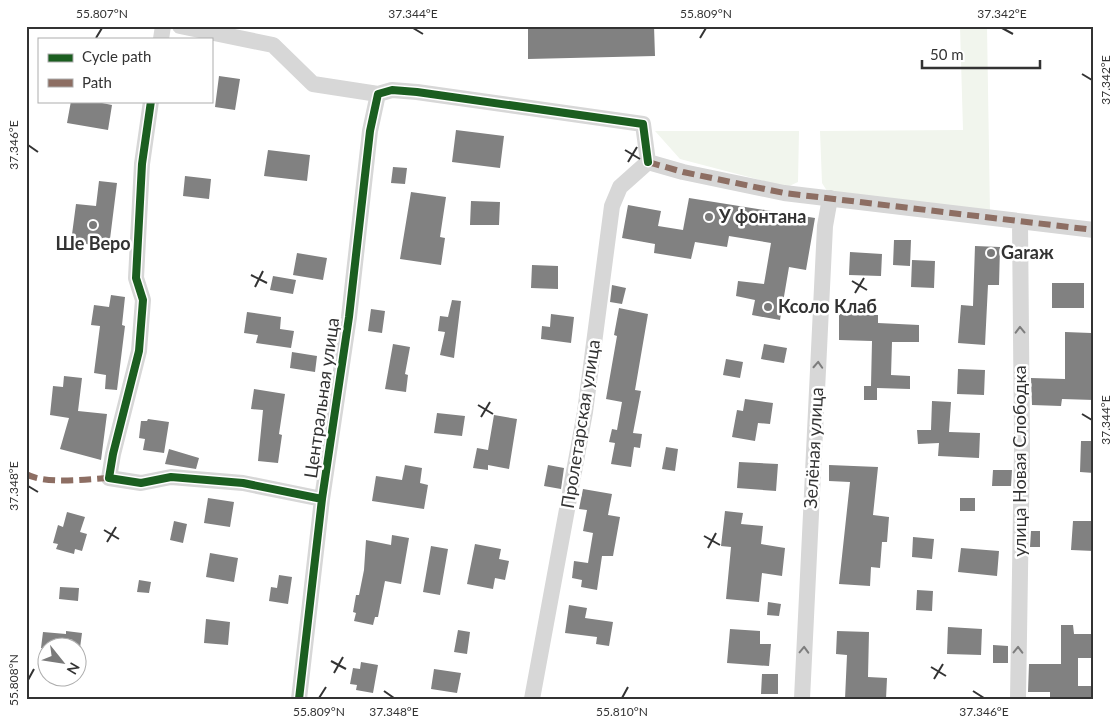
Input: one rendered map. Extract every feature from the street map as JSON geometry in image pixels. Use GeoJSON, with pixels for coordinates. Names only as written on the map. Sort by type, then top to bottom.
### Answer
{"type":"FeatureCollection","features":[{"type":"Feature","properties":{"kind":"street"},"geometry":{"type":"LineString","coordinates":[[180,26],[273,45],[313,84],[378,94],[392,90],[416,92],[643,124],[648,162],[683,172],[775,191],[1094,230]]}},
{"type":"Feature","properties":{"kind":"street","name":"Центральная улица"},"geometry":{"type":"LineString","coordinates":[[299,699],[322,499],[349,317],[370,131],[378,94]]}},
{"type":"Feature","properties":{"kind":"street"},"geometry":{"type":"LineString","coordinates":[[151,102],[142,164],[136,278],[143,300],[139,351],[113,454],[109,478],[141,483],[171,477],[243,483],[322,499]]}},
{"type":"Feature","properties":{"kind":"street","name":"Пролетарская улица"},"geometry":{"type":"LineString","coordinates":[[532,699],[585,412],[612,206],[620,187],[648,162]]}},
{"type":"Feature","properties":{"kind":"street","name":"Зелёная улица"},"geometry":{"type":"LineString","coordinates":[[802,699],[825,226],[830,198]]}},
{"type":"Feature","properties":{"kind":"street","name":"улица Новая Слободка"},"geometry":{"type":"LineString","coordinates":[[1018,699],[1022,447],[1020,222]]}},
{"type":"Feature","properties":{"kind":"shaded area"},"geometry":{"type":"Polygon","coordinates":[[[960,26],[987,26],[990,215],[827,191],[822,183],[820,131],[963,130],[960,26]]]}},
{"type":"Feature","properties":{"kind":"shaded area"},"geometry":{"type":"Polygon","coordinates":[[[655,131],[799,131],[798,182],[787,187],[680,159],[655,131]]]}},
{"type":"Feature","properties":{"kind":"building"},"geometry":{"type":"Polygon","coordinates":[[[528,26],[654,26],[655,56],[528,59],[528,26]]]}},
{"type":"Feature","properties":{"kind":"building"},"geometry":{"type":"Polygon","coordinates":[[[219,76],[240,79],[235,110],[215,107],[219,76]]]}},
{"type":"Feature","properties":{"kind":"building"},"geometry":{"type":"Polygon","coordinates":[[[71,102],[97,102],[112,105],[108,130],[67,123],[71,102]]]}},
{"type":"Feature","properties":{"kind":"building"},"geometry":{"type":"Polygon","coordinates":[[[456,130],[504,136],[500,168],[452,162],[456,130]]]}},
{"type":"Feature","properties":{"kind":"building"},"geometry":{"type":"Polygon","coordinates":[[[268,150],[310,155],[307,181],[264,176],[268,150]]]}},
{"type":"Feature","properties":{"kind":"building"},"geometry":{"type":"Polygon","coordinates":[[[393,167],[407,168],[405,184],[391,183],[393,167]]]}},
{"type":"Feature","properties":{"kind":"building"},"geometry":{"type":"Polygon","coordinates":[[[185,176],[211,179],[209,199],[183,196],[185,176]]]}},
{"type":"Feature","properties":{"kind":"building","name":"Ше Веро"},"geometry":{"type":"Polygon","coordinates":[[[99,181],[117,183],[109,247],[71,242],[76,204],[96,206],[99,181]]]}},
{"type":"Feature","properties":{"kind":"building"},"geometry":{"type":"Polygon","coordinates":[[[411,192],[446,197],[440,237],[445,238],[441,265],[400,259],[411,192]]]}},
{"type":"Feature","properties":{"kind":"building"},"geometry":{"type":"Polygon","coordinates":[[[689,198],[815,218],[806,270],[789,267],[780,320],[752,315],[755,300],[736,296],[738,281],[764,284],[771,243],[729,236],[727,247],[695,242],[691,259],[654,253],[655,244],[622,238],[628,205],[661,211],[658,226],[683,230],[689,198]]]}},
{"type":"Feature","properties":{"kind":"building"},"geometry":{"type":"Polygon","coordinates":[[[471,201],[500,202],[499,225],[470,225],[471,201]]]}},
{"type":"Feature","properties":{"kind":"building"},"geometry":{"type":"Polygon","coordinates":[[[894,240],[911,240],[910,266],[893,265],[894,240]]]}},
{"type":"Feature","properties":{"kind":"building"},"geometry":{"type":"Polygon","coordinates":[[[975,246],[1000,247],[999,285],[988,285],[985,345],[958,343],[961,305],[973,306],[975,246]]]}},
{"type":"Feature","properties":{"kind":"building"},"geometry":{"type":"Polygon","coordinates":[[[850,252],[882,254],[881,276],[849,275],[850,252]]]}},
{"type":"Feature","properties":{"kind":"building"},"geometry":{"type":"Polygon","coordinates":[[[297,253],[327,258],[323,280],[293,275],[297,253]]]}},
{"type":"Feature","properties":{"kind":"building"},"geometry":{"type":"Polygon","coordinates":[[[912,260],[935,261],[934,288],[911,287],[912,260]]]}},
{"type":"Feature","properties":{"kind":"building"},"geometry":{"type":"Polygon","coordinates":[[[532,265],[558,266],[558,289],[531,288],[532,265]]]}},
{"type":"Feature","properties":{"kind":"building"},"geometry":{"type":"Polygon","coordinates":[[[273,276],[296,280],[293,294],[270,290],[273,276]]]}},
{"type":"Feature","properties":{"kind":"building"},"geometry":{"type":"Polygon","coordinates":[[[1052,283],[1084,283],[1084,308],[1052,308],[1052,283]]]}},
{"type":"Feature","properties":{"kind":"building"},"geometry":{"type":"Polygon","coordinates":[[[612,285],[626,288],[622,304],[610,302],[612,285]]]}},
{"type":"Feature","properties":{"kind":"building"},"geometry":{"type":"Polygon","coordinates":[[[111,295],[125,297],[122,325],[125,326],[117,390],[105,389],[106,375],[94,373],[100,326],[91,325],[94,305],[109,307],[111,295]]]}},
{"type":"Feature","properties":{"kind":"building"},"geometry":{"type":"Polygon","coordinates":[[[452,300],[461,301],[454,358],[440,355],[445,332],[438,331],[440,316],[448,317],[452,300]]]}},
{"type":"Feature","properties":{"kind":"building"},"geometry":{"type":"Polygon","coordinates":[[[619,308],[648,314],[635,390],[641,391],[633,433],[642,434],[640,448],[634,447],[631,467],[611,464],[615,443],[609,442],[612,429],[617,430],[622,402],[606,399],[617,336],[614,335],[619,308]]]}},
{"type":"Feature","properties":{"kind":"building"},"geometry":{"type":"Polygon","coordinates":[[[371,309],[385,311],[382,333],[368,331],[371,309]]]}},
{"type":"Feature","properties":{"kind":"building"},"geometry":{"type":"Polygon","coordinates":[[[247,312],[281,317],[280,329],[294,331],[291,348],[256,343],[258,335],[244,333],[247,312]]]}},
{"type":"Feature","properties":{"kind":"building"},"geometry":{"type":"Polygon","coordinates":[[[551,314],[574,317],[571,343],[541,339],[542,326],[550,327],[551,314]]]}},
{"type":"Feature","properties":{"kind":"building"},"geometry":{"type":"Polygon","coordinates":[[[839,314],[878,315],[878,323],[919,325],[919,342],[892,342],[891,375],[910,376],[910,389],[877,388],[877,400],[864,400],[864,386],[871,386],[872,341],[839,340],[839,314]]]}},
{"type":"Feature","properties":{"kind":"building"},"geometry":{"type":"Polygon","coordinates":[[[1065,332],[1091,333],[1091,382],[1094,383],[1094,400],[1062,399],[1061,406],[1032,405],[1031,378],[1065,379],[1065,332]]]}},
{"type":"Feature","properties":{"kind":"building"},"geometry":{"type":"Polygon","coordinates":[[[393,344],[410,347],[405,374],[408,375],[406,392],[385,389],[393,344]]]}},
{"type":"Feature","properties":{"kind":"building"},"geometry":{"type":"Polygon","coordinates":[[[764,344],[787,348],[784,363],[761,359],[764,344]]]}},
{"type":"Feature","properties":{"kind":"building"},"geometry":{"type":"Polygon","coordinates":[[[292,352],[317,356],[315,372],[290,368],[292,352]]]}},
{"type":"Feature","properties":{"kind":"building"},"geometry":{"type":"Polygon","coordinates":[[[726,359],[743,362],[740,378],[723,375],[726,359]]]}},
{"type":"Feature","properties":{"kind":"building"},"geometry":{"type":"Polygon","coordinates":[[[958,369],[985,370],[984,395],[957,394],[958,369]]]}},
{"type":"Feature","properties":{"kind":"building"},"geometry":{"type":"Polygon","coordinates":[[[64,376],[82,378],[78,411],[107,414],[101,460],[60,449],[69,418],[50,415],[53,386],[63,387],[64,376]]]}},
{"type":"Feature","properties":{"kind":"building"},"geometry":{"type":"Polygon","coordinates":[[[254,389],[285,394],[279,434],[282,435],[278,463],[258,461],[263,410],[251,409],[254,389]]]}},
{"type":"Feature","properties":{"kind":"building"},"geometry":{"type":"Polygon","coordinates":[[[745,399],[773,403],[770,424],[758,423],[755,441],[732,437],[737,410],[743,411],[745,399]]]}},
{"type":"Feature","properties":{"kind":"building"},"geometry":{"type":"Polygon","coordinates":[[[932,401],[951,402],[949,432],[980,433],[979,458],[938,456],[939,443],[918,444],[917,430],[931,430],[932,401]]]}},
{"type":"Feature","properties":{"kind":"building"},"geometry":{"type":"Polygon","coordinates":[[[437,413],[465,416],[462,436],[434,433],[437,413]]]}},
{"type":"Feature","properties":{"kind":"building"},"geometry":{"type":"Polygon","coordinates":[[[494,415],[517,419],[509,469],[488,465],[488,470],[473,468],[477,448],[488,450],[494,415]]]}},
{"type":"Feature","properties":{"kind":"building"},"geometry":{"type":"Polygon","coordinates":[[[148,419],[169,422],[164,453],[143,450],[145,439],[139,438],[141,421],[147,421],[148,419]]]}},
{"type":"Feature","properties":{"kind":"building"},"geometry":{"type":"Polygon","coordinates":[[[1081,441],[1094,441],[1094,473],[1080,472],[1081,441]]]}},
{"type":"Feature","properties":{"kind":"building"},"geometry":{"type":"Polygon","coordinates":[[[666,447],[678,449],[675,471],[662,469],[666,447]]]}},
{"type":"Feature","properties":{"kind":"building"},"geometry":{"type":"Polygon","coordinates":[[[169,449],[199,458],[196,469],[165,464],[169,449]]]}},
{"type":"Feature","properties":{"kind":"building"},"geometry":{"type":"Polygon","coordinates":[[[739,462],[778,464],[776,491],[737,488],[739,462]]]}},
{"type":"Feature","properties":{"kind":"building"},"geometry":{"type":"Polygon","coordinates":[[[405,465],[422,468],[420,483],[428,485],[424,509],[372,501],[376,476],[402,480],[405,465]]]}},
{"type":"Feature","properties":{"kind":"building"},"geometry":{"type":"Polygon","coordinates":[[[548,465],[564,468],[561,489],[544,486],[548,465]]]}},
{"type":"Feature","properties":{"kind":"building"},"geometry":{"type":"Polygon","coordinates":[[[829,465],[878,467],[873,515],[889,517],[887,542],[882,542],[880,568],[871,567],[870,586],[839,584],[850,482],[829,481],[829,465]]]}},
{"type":"Feature","properties":{"kind":"building"},"geometry":{"type":"Polygon","coordinates":[[[993,470],[1012,470],[1011,486],[992,486],[993,470]]]}},
{"type":"Feature","properties":{"kind":"building"},"geometry":{"type":"Polygon","coordinates":[[[583,489],[612,494],[608,515],[620,517],[613,556],[602,556],[597,590],[581,587],[582,580],[572,578],[574,561],[588,563],[593,533],[583,531],[587,510],[579,509],[583,489]]]}},
{"type":"Feature","properties":{"kind":"building"},"geometry":{"type":"Polygon","coordinates":[[[208,498],[234,502],[230,527],[204,523],[208,498]]]}},
{"type":"Feature","properties":{"kind":"building"},"geometry":{"type":"Polygon","coordinates":[[[960,498],[975,498],[975,511],[960,511],[960,498]]]}},
{"type":"Feature","properties":{"kind":"building"},"geometry":{"type":"Polygon","coordinates":[[[725,511],[743,513],[741,524],[763,526],[761,544],[785,548],[782,576],[762,573],[759,602],[726,599],[731,547],[721,546],[725,511]]]}},
{"type":"Feature","properties":{"kind":"building"},"geometry":{"type":"Polygon","coordinates":[[[67,512],[85,517],[80,532],[87,534],[82,551],[75,549],[74,554],[56,549],[58,544],[53,543],[58,525],[63,527],[67,512]]]}},
{"type":"Feature","properties":{"kind":"building"},"geometry":{"type":"Polygon","coordinates":[[[174,521],[187,524],[183,543],[170,540],[174,521]]]}},
{"type":"Feature","properties":{"kind":"building"},"geometry":{"type":"Polygon","coordinates":[[[1073,521],[1094,521],[1094,551],[1071,550],[1073,521]]]}},
{"type":"Feature","properties":{"kind":"building"},"geometry":{"type":"Polygon","coordinates":[[[1031,531],[1040,531],[1040,547],[1030,547],[1031,531]]]}},
{"type":"Feature","properties":{"kind":"building"},"geometry":{"type":"Polygon","coordinates":[[[392,535],[409,538],[401,584],[385,581],[378,617],[375,617],[373,625],[354,621],[356,613],[353,612],[356,595],[359,595],[364,570],[366,540],[391,545],[392,535]]]}},
{"type":"Feature","properties":{"kind":"building"},"geometry":{"type":"Polygon","coordinates":[[[913,537],[934,539],[932,559],[912,557],[913,537]]]}},
{"type":"Feature","properties":{"kind":"building"},"geometry":{"type":"Polygon","coordinates":[[[475,544],[501,549],[499,559],[509,561],[505,580],[495,578],[493,589],[467,584],[475,544]]]}},
{"type":"Feature","properties":{"kind":"building"},"geometry":{"type":"Polygon","coordinates":[[[431,546],[448,549],[440,595],[423,592],[431,546]]]}},
{"type":"Feature","properties":{"kind":"building"},"geometry":{"type":"Polygon","coordinates":[[[961,548],[999,551],[997,576],[958,572],[961,548]]]}},
{"type":"Feature","properties":{"kind":"building"},"geometry":{"type":"Polygon","coordinates":[[[210,553],[238,558],[234,582],[206,577],[210,553]]]}},
{"type":"Feature","properties":{"kind":"building"},"geometry":{"type":"Polygon","coordinates":[[[279,575],[292,577],[288,604],[269,601],[271,587],[277,588],[279,575]]]}},
{"type":"Feature","properties":{"kind":"building"},"geometry":{"type":"Polygon","coordinates":[[[139,580],[151,582],[149,593],[137,592],[139,580]]]}},
{"type":"Feature","properties":{"kind":"building"},"geometry":{"type":"Polygon","coordinates":[[[60,587],[79,588],[78,601],[59,599],[60,587]]]}},
{"type":"Feature","properties":{"kind":"building"},"geometry":{"type":"Polygon","coordinates":[[[917,590],[933,591],[932,611],[916,610],[917,590]]]}},
{"type":"Feature","properties":{"kind":"building"},"geometry":{"type":"Polygon","coordinates":[[[768,602],[781,604],[779,616],[767,615],[768,602]]]}},
{"type":"Feature","properties":{"kind":"building"},"geometry":{"type":"Polygon","coordinates":[[[569,605],[587,608],[585,618],[613,622],[609,646],[596,644],[597,637],[565,633],[569,605]]]}},
{"type":"Feature","properties":{"kind":"building"},"geometry":{"type":"Polygon","coordinates":[[[206,619],[230,622],[228,645],[204,643],[206,619]]]}},
{"type":"Feature","properties":{"kind":"building"},"geometry":{"type":"Polygon","coordinates":[[[1061,625],[1073,625],[1074,634],[1092,634],[1092,658],[1078,658],[1078,686],[1094,686],[1094,699],[1050,699],[1050,692],[1028,692],[1029,664],[1061,664],[1061,625]]]}},
{"type":"Feature","properties":{"kind":"building"},"geometry":{"type":"Polygon","coordinates":[[[948,627],[982,629],[981,655],[947,654],[948,627]]]}},
{"type":"Feature","properties":{"kind":"building"},"geometry":{"type":"Polygon","coordinates":[[[730,629],[760,631],[760,644],[771,644],[769,666],[727,663],[730,629]]]}},
{"type":"Feature","properties":{"kind":"building"},"geometry":{"type":"Polygon","coordinates":[[[458,630],[470,632],[467,654],[454,652],[458,630]]]}},
{"type":"Feature","properties":{"kind":"building"},"geometry":{"type":"Polygon","coordinates":[[[66,631],[82,633],[81,638],[42,638],[43,632],[66,634],[66,631]]]}},
{"type":"Feature","properties":{"kind":"building"},"geometry":{"type":"Polygon","coordinates":[[[837,631],[869,632],[868,677],[887,678],[886,699],[845,699],[847,655],[836,654],[837,631]]]}},
{"type":"Feature","properties":{"kind":"building"},"geometry":{"type":"Polygon","coordinates":[[[993,645],[1008,646],[1008,663],[993,663],[993,645]]]}},
{"type":"Feature","properties":{"kind":"building"},"geometry":{"type":"Polygon","coordinates":[[[361,662],[378,665],[373,693],[356,690],[357,685],[350,684],[353,668],[360,669],[361,662]]]}},
{"type":"Feature","properties":{"kind":"building"},"geometry":{"type":"Polygon","coordinates":[[[434,669],[461,673],[457,693],[431,689],[434,669]]]}},
{"type":"Feature","properties":{"kind":"building"},"geometry":{"type":"Polygon","coordinates":[[[762,674],[778,674],[778,694],[761,694],[762,674]]]}},
{"type":"Feature","properties":{"kind":"marked path"},"geometry":{"type":"LineString","coordinates":[[648,162],[683,172],[784,193],[1094,230]]}},
{"type":"Feature","properties":{"kind":"marked path"},"geometry":{"type":"LineString","coordinates":[[26,474],[55,480],[109,478]]}},
{"type":"Feature","properties":{"kind":"cycle path"},"geometry":{"type":"LineString","coordinates":[[299,699],[322,499],[349,317],[370,131],[378,94],[392,90],[417,92],[643,124],[648,162]]}},
{"type":"Feature","properties":{"kind":"cycle path"},"geometry":{"type":"LineString","coordinates":[[151,102],[142,164],[136,278],[143,300],[139,351],[113,454],[109,478],[141,483],[171,477],[243,483],[322,499]]}},
{"type":"Feature","properties":{"kind":"place","name":"У фонтана"},"geometry":{"type":"Point","coordinates":[709,217]}},
{"type":"Feature","properties":{"kind":"place","name":"Ше Веро"},"geometry":{"type":"Point","coordinates":[93,225]}},
{"type":"Feature","properties":{"kind":"place","name":"Garaж"},"geometry":{"type":"Point","coordinates":[991,253]}},
{"type":"Feature","properties":{"kind":"place","name":"Ксоло Клаб"},"geometry":{"type":"Point","coordinates":[768,307]}}]}
